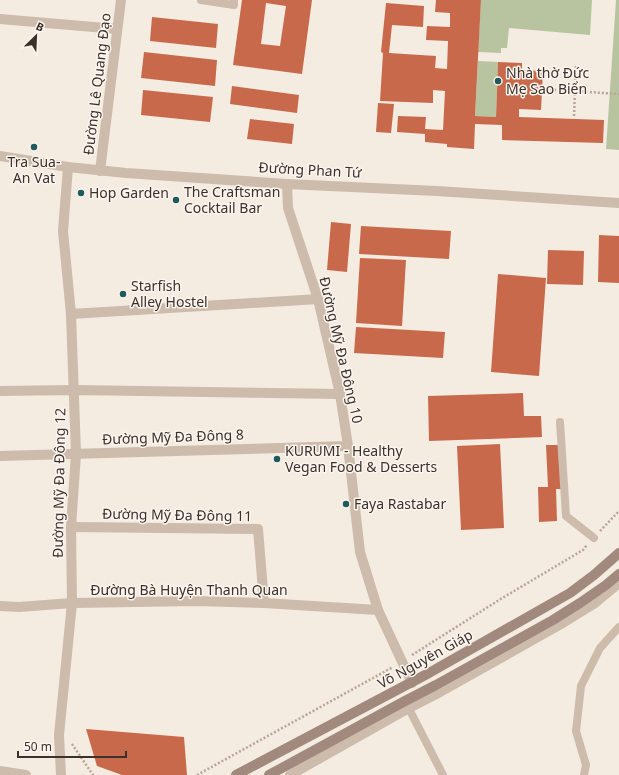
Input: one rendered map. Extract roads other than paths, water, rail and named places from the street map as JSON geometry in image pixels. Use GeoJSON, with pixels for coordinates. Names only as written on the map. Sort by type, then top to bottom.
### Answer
{"type":"FeatureCollection","features":[{"type":"Feature","properties":{"kind":"main road","name":"Võ Nguyên Giáp"},"geometry":{"type":"LineString","coordinates":[[236,775],[412,682],[570,593],[594,575],[619,553]]}},
{"type":"Feature","properties":{"kind":"main road","name":"Võ Nguyên Giáp"},"geometry":{"type":"LineString","coordinates":[[269,775],[407,704],[419,694],[553,620],[606,585],[619,574]]}},
{"type":"Feature","properties":{"kind":"main road"},"geometry":{"type":"LineString","coordinates":[[412,682],[419,694]]}},
{"type":"Feature","properties":{"kind":"street","name":"Đường Lê Quang Đạo"},"geometry":{"type":"LineString","coordinates":[[100,171],[121,0]]}},
{"type":"Feature","properties":{"kind":"street"},"geometry":{"type":"LineString","coordinates":[[0,19],[117,29]]}},
{"type":"Feature","properties":{"kind":"street","name":"Đường Phan Tứ"},"geometry":{"type":"LineString","coordinates":[[0,156],[100,171],[287,184],[437,191],[619,203]]}},
{"type":"Feature","properties":{"kind":"street","name":"Đường Mỹ Đa Đông 12"},"geometry":{"type":"LineString","coordinates":[[61,775],[59,735],[72,603],[71,527],[76,454],[72,314],[63,231],[68,167]]}},
{"type":"Feature","properties":{"kind":"street","name":"Đường Mỹ Đa Đông 10"},"geometry":{"type":"LineString","coordinates":[[287,184],[288,208],[318,299],[340,394],[348,446],[360,552],[378,610],[412,682]]}},
{"type":"Feature","properties":{"kind":"street"},"geometry":{"type":"LineString","coordinates":[[72,314],[318,299]]}},
{"type":"Feature","properties":{"kind":"street"},"geometry":{"type":"LineString","coordinates":[[0,391],[74,390],[340,394]]}},
{"type":"Feature","properties":{"kind":"street","name":"Đường Mỹ Đa Đông 8"},"geometry":{"type":"LineString","coordinates":[[0,456],[348,446]]}},
{"type":"Feature","properties":{"kind":"street","name":"Đường Mỹ Đa Đông 11"},"geometry":{"type":"LineString","coordinates":[[71,527],[258,529],[264,603]]}},
{"type":"Feature","properties":{"kind":"street"},"geometry":{"type":"LineString","coordinates":[[290,775],[407,704],[440,692],[561,624],[595,603],[619,583]]}},
{"type":"Feature","properties":{"kind":"street","name":"Đường Bà Huyện Thanh Quan"},"geometry":{"type":"LineString","coordinates":[[0,606],[196,601],[264,603],[378,610]]}},
{"type":"Feature","properties":{"kind":"street"},"geometry":{"type":"LineString","coordinates":[[0,771],[26,775]]}},
{"type":"Feature","properties":{"kind":"lane"},"geometry":{"type":"LineString","coordinates":[[201,0],[234,4],[234,0]]}},
{"type":"Feature","properties":{"kind":"lane"},"geometry":{"type":"LineString","coordinates":[[560,422],[566,516],[594,538]]}},
{"type":"Feature","properties":{"kind":"lane"},"geometry":{"type":"LineString","coordinates":[[584,775],[586,764],[576,731],[580,686],[600,648],[619,627]]}},
{"type":"Feature","properties":{"kind":"lane"},"geometry":{"type":"LineString","coordinates":[[407,704],[443,775]]}},
{"type":"Feature","properties":{"kind":"place","name":"Nhà thờ Đức Mẹ Sao Biển"},"geometry":{"type":"Point","coordinates":[498,81]}},
{"type":"Feature","properties":{"kind":"place","name":"Tra Sua- An Vat"},"geometry":{"type":"Point","coordinates":[34,147]}},
{"type":"Feature","properties":{"kind":"place","name":"Hop Garden"},"geometry":{"type":"Point","coordinates":[81,193]}},
{"type":"Feature","properties":{"kind":"place","name":"The Craftsman Cocktail Bar"},"geometry":{"type":"Point","coordinates":[176,200]}},
{"type":"Feature","properties":{"kind":"place","name":"Starfish Alley Hostel"},"geometry":{"type":"Point","coordinates":[123,294]}},
{"type":"Feature","properties":{"kind":"place","name":"KURUMI - Healthy Vegan Food & Desserts"},"geometry":{"type":"Point","coordinates":[277,459]}},
{"type":"Feature","properties":{"kind":"place","name":"Faya Rastabar"},"geometry":{"type":"Point","coordinates":[346,504]}}]}
